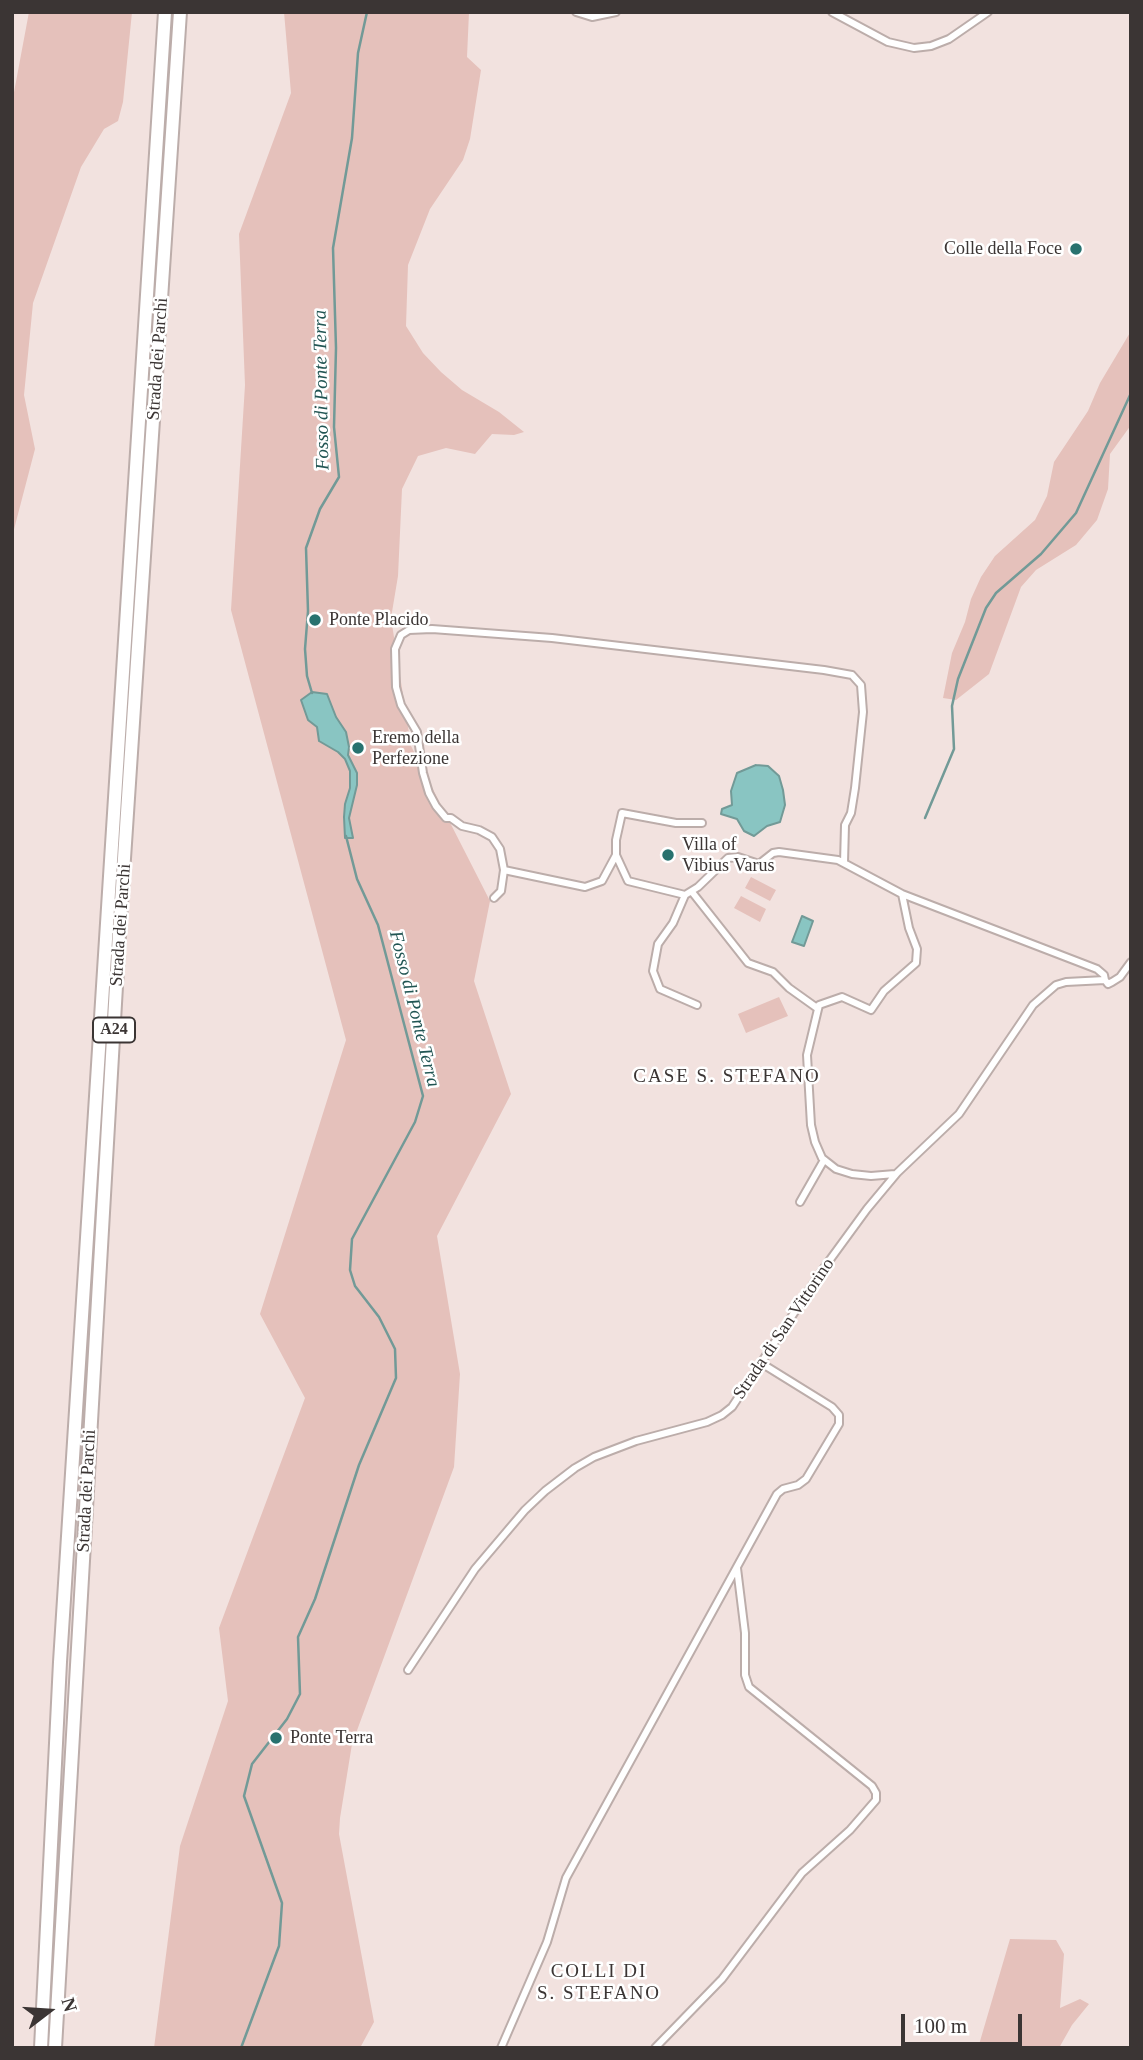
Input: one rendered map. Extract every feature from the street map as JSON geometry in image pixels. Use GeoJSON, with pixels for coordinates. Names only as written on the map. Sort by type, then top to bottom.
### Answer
{"type":"FeatureCollection","features":[{"type":"Feature","properties":{"kind":"highway","name":"Strada dei Parchi"},"geometry":{"type":"LineString","coordinates":[[41,2048],[60,1662],[165,12]]}},
{"type":"Feature","properties":{"kind":"highway","name":"Strada dei Parchi"},"geometry":{"type":"LineString","coordinates":[[55,2048],[119,947],[180,12]]}},
{"type":"Feature","properties":{"kind":"street"},"geometry":{"type":"LineString","coordinates":[[576,12],[592,17],[616,12]]}},
{"type":"Feature","properties":{"kind":"street"},"geometry":{"type":"LineString","coordinates":[[832,12],[888,42],[914,48],[927,47],[949,39],[988,12]]}},
{"type":"Feature","properties":{"kind":"street"},"geometry":{"type":"LineString","coordinates":[[494,898],[501,891],[504,870],[500,849],[494,839],[479,830],[446,818],[436,806],[423,773],[417,732],[396,691],[395,649],[401,635],[409,630],[432,629],[552,638],[852,675],[861,685],[863,712],[851,813],[845,825],[844,863]]}},
{"type":"Feature","properties":{"kind":"street"},"geometry":{"type":"LineString","coordinates":[[702,822],[676,824],[622,813],[616,840],[617,855],[628,881],[688,893],[748,963],[773,972],[789,988],[817,1007]]}},
{"type":"Feature","properties":{"kind":"street"},"geometry":{"type":"LineString","coordinates":[[697,1005],[660,989],[653,971],[658,943],[673,923],[688,893],[721,862],[738,857],[759,864],[773,853],[779,852],[833,859],[844,863],[902,894],[1097,970],[1104,975],[1108,984],[1116,980],[1131,962]]}},
{"type":"Feature","properties":{"kind":"street"},"geometry":{"type":"LineString","coordinates":[[504,870],[585,887],[603,881],[617,855]]}},
{"type":"Feature","properties":{"kind":"street"},"geometry":{"type":"LineString","coordinates":[[897,1173],[878,1176],[852,1174],[836,1170],[824,1160],[817,1149],[812,1130],[807,1063],[817,1007],[842,997],[871,1010],[884,991],[913,967],[918,959],[918,948],[909,928],[902,894]]}},
{"type":"Feature","properties":{"kind":"street","name":"Strada di San Vittorino"},"geometry":{"type":"LineString","coordinates":[[408,1670],[475,1569],[545,1491],[575,1468],[598,1455],[636,1441],[699,1425],[722,1415],[736,1402],[835,1252],[897,1173],[954,1120],[1024,1017],[1042,996],[1056,985],[1066,982],[1105,980]]}},
{"type":"Feature","properties":{"kind":"street"},"geometry":{"type":"LineString","coordinates":[[800,1202],[824,1160]]}},
{"type":"Feature","properties":{"kind":"street"},"geometry":{"type":"LineString","coordinates":[[501,2048],[549,1937],[564,1884],[777,1494],[806,1479],[840,1420],[838,1412],[832,1407],[761,1363]]}},
{"type":"Feature","properties":{"kind":"street"},"geometry":{"type":"LineString","coordinates":[[655,2048],[722,1979],[804,1870],[850,1830],[876,1800],[876,1793],[870,1785],[749,1687],[745,1675],[745,1639],[737,1568]]}},
{"type":"Feature","properties":{"kind":"shaded area"},"geometry":{"type":"Polygon","coordinates":[[[29,12],[132,12],[123,102],[118,121],[104,129],[81,167],[33,303],[24,395],[35,449],[12,537],[12,103],[29,12]]]}},
{"type":"Feature","properties":{"kind":"shaded area"},"geometry":{"type":"Polygon","coordinates":[[[284,12],[469,12],[467,57],[481,70],[470,139],[463,160],[430,209],[408,265],[406,326],[423,353],[441,372],[462,390],[499,412],[524,432],[514,435],[492,434],[475,454],[446,448],[418,456],[402,489],[398,576],[391,618],[411,746],[490,901],[474,981],[511,1094],[437,1236],[460,1374],[454,1467],[352,1744],[340,1818],[339,1834],[374,2022],[360,2048],[154,2048],[180,1846],[228,1701],[219,1628],[305,1398],[260,1314],[346,1040],[231,610],[245,385],[239,234],[291,93],[284,12]]]}},
{"type":"Feature","properties":{"kind":"shaded area"},"geometry":{"type":"Polygon","coordinates":[[[1131,331],[1131,425],[1110,454],[1108,489],[1097,520],[1076,545],[1036,570],[1021,587],[989,674],[956,700],[943,698],[952,653],[981,577],[995,556],[1035,520],[1047,496],[1054,462],[1088,411],[1100,383],[1131,331]]]}},
{"type":"Feature","properties":{"kind":"shaded area"},"geometry":{"type":"Polygon","coordinates":[[[751,877],[776,890],[770,901],[745,888],[751,877]]]}},
{"type":"Feature","properties":{"kind":"shaded area"},"geometry":{"type":"Polygon","coordinates":[[[741,896],[766,909],[760,922],[734,908],[741,896]]]}},
{"type":"Feature","properties":{"kind":"shaded area"},"geometry":{"type":"Polygon","coordinates":[[[779,997],[788,1016],[746,1033],[738,1014],[779,997]]]}},
{"type":"Feature","properties":{"kind":"shaded area"},"geometry":{"type":"Polygon","coordinates":[[[1010,1939],[1056,1940],[1064,1954],[1060,2008],[1080,1999],[1089,2004],[1072,2025],[1059,2048],[978,2048],[1010,1939]]]}},
{"type":"Feature","properties":{"kind":"water"},"geometry":{"type":"Polygon","coordinates":[[[312,692],[327,694],[336,717],[346,732],[348,755],[357,773],[357,785],[349,818],[353,838],[345,838],[344,817],[350,788],[350,771],[345,759],[338,752],[319,741],[317,727],[308,720],[301,700],[312,692]]]}},
{"type":"Feature","properties":{"kind":"water"},"geometry":{"type":"Polygon","coordinates":[[[756,765],[768,766],[779,776],[785,805],[780,822],[767,826],[754,836],[744,831],[737,819],[721,814],[722,809],[732,805],[731,791],[737,773],[756,765]]]}},
{"type":"Feature","properties":{"kind":"water"},"geometry":{"type":"Polygon","coordinates":[[[802,916],[813,921],[804,946],[792,942],[802,916]]]}},
{"type":"Feature","properties":{"kind":"waterway","name":"Fosso di Ponte Terra"},"geometry":{"type":"LineString","coordinates":[[312,693],[307,676],[305,649],[308,611],[306,548],[320,509],[339,477],[334,427],[336,348],[333,248],[352,138],[358,53],[367,12]]}},
{"type":"Feature","properties":{"kind":"waterway"},"geometry":{"type":"LineString","coordinates":[[925,818],[954,749],[952,706],[958,679],[986,608],[996,593],[1041,554],[1076,513],[1131,393]]}},
{"type":"Feature","properties":{"kind":"waterway","name":"Fosso di Ponte Terra"},"geometry":{"type":"LineString","coordinates":[[241,2048],[279,1946],[282,1903],[244,1796],[252,1764],[287,1719],[300,1694],[298,1637],[315,1599],[359,1465],[396,1378],[395,1349],[379,1317],[355,1286],[350,1270],[352,1239],[415,1122],[423,1096],[378,925],[357,879],[346,836]]}},
{"type":"Feature","properties":{"kind":"place","name":"Colle della Foce"},"geometry":{"type":"Point","coordinates":[1076,249]}},
{"type":"Feature","properties":{"kind":"place","name":"Ponte Placido"},"geometry":{"type":"Point","coordinates":[315,620]}},
{"type":"Feature","properties":{"kind":"place","name":"Eremo della Perfezione"},"geometry":{"type":"Point","coordinates":[358,748]}},
{"type":"Feature","properties":{"kind":"place","name":"Villa of Vibius Varus"},"geometry":{"type":"Point","coordinates":[668,855]}},
{"type":"Feature","properties":{"kind":"place","name":"Ponte Terra"},"geometry":{"type":"Point","coordinates":[276,1738]}},
{"type":"Feature","properties":{"kind":"district","name":"CASE S. STEFANO"},"geometry":{"type":"Point","coordinates":[727,1077]}},
{"type":"Feature","properties":{"kind":"district","name":"COLLI DI S. STEFANO"},"geometry":{"type":"Point","coordinates":[599,1983]}}]}
